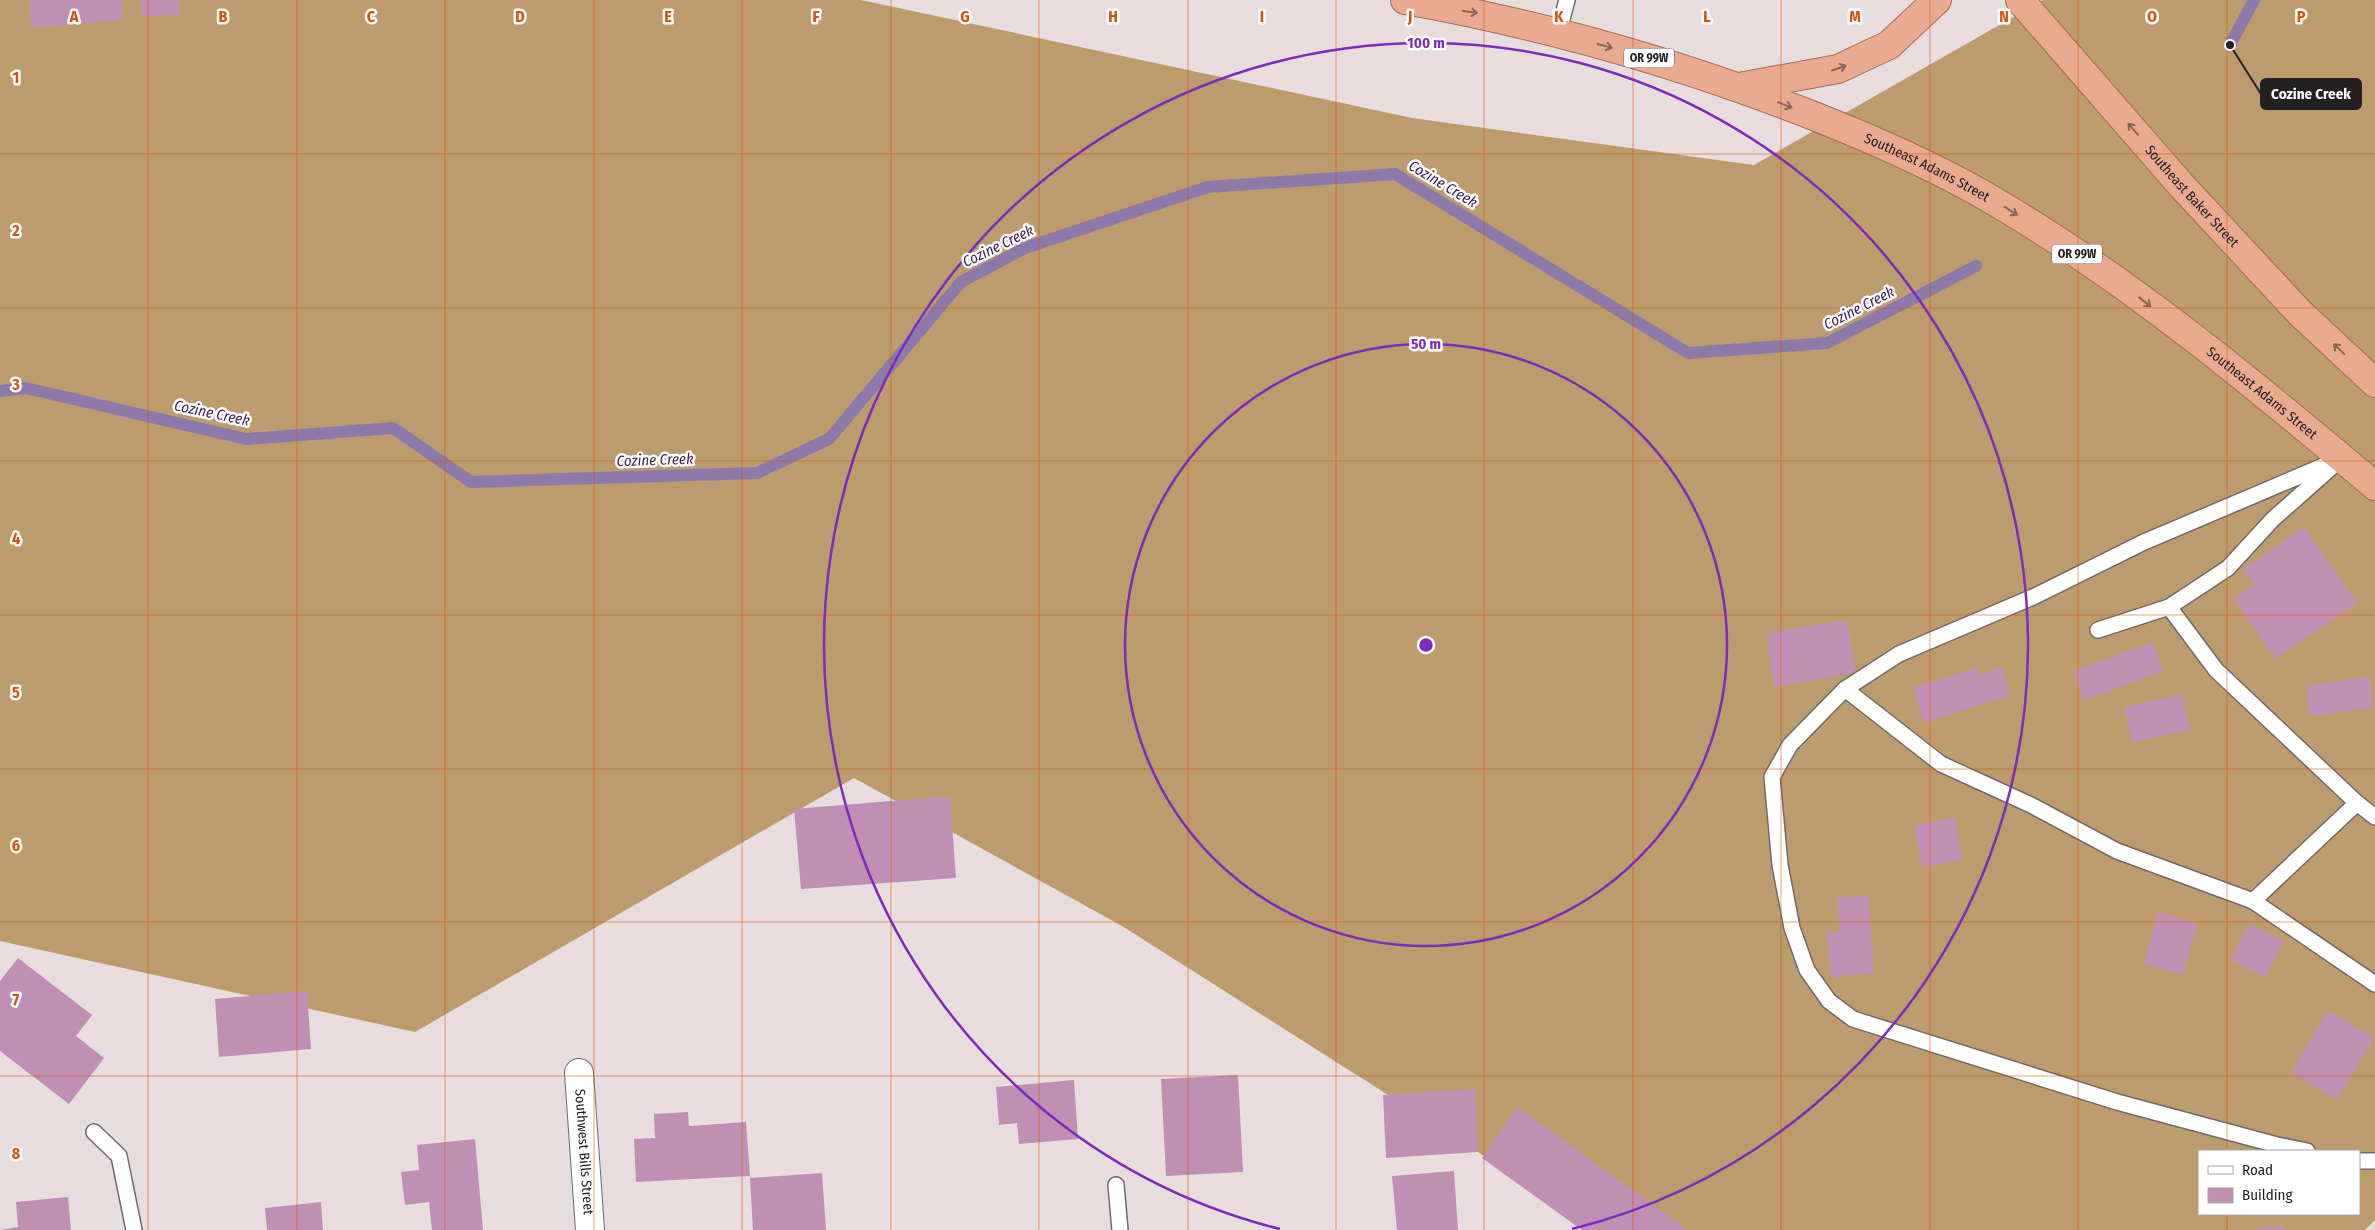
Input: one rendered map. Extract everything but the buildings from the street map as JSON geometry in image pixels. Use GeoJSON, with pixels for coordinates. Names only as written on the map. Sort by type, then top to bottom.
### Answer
{"type":"FeatureCollection","features":[{"type":"Feature","properties":{"kind":"highway","name":"Southeast Adams Street"},"geometry":{"type":"LineString","coordinates":[[1405,0],[1477,13],[1652,59],[1740,87],[1884,144],[1998,203],[2119,281],[2290,414],[2375,486]]}},
{"type":"Feature","properties":{"kind":"highway"},"geometry":{"type":"LineString","coordinates":[[1740,87],[1838,69],[1889,44],[1938,0]]}},
{"type":"Feature","properties":{"kind":"highway","name":"Southeast Baker Street"},"geometry":{"type":"LineString","coordinates":[[2020,0],[2181,185],[2299,312],[2375,383]]}},
{"type":"Feature","properties":{"kind":"street","name":"Southwest Bills Street"},"geometry":{"type":"LineString","coordinates":[[579,1073],[590,1230]]}},
{"type":"Feature","properties":{"kind":"lane"},"geometry":{"type":"LineString","coordinates":[[1558,34],[1567,0]]}},
{"type":"Feature","properties":{"kind":"lane"},"geometry":{"type":"LineString","coordinates":[[2098,630],[2169,607],[2228,568],[2273,519],[2342,458]]}},
{"type":"Feature","properties":{"kind":"lane"},"geometry":{"type":"LineString","coordinates":[[2302,1150],[2117,1102],[1853,1019],[1829,1001],[1807,970],[1792,928],[1780,865],[1772,777],[1790,745],[1845,689],[1899,654],[2033,597],[2144,542],[2342,458]]}},
{"type":"Feature","properties":{"kind":"lane"},"geometry":{"type":"LineString","coordinates":[[2169,607],[2216,670],[2356,803],[2375,817]]}},
{"type":"Feature","properties":{"kind":"lane"},"geometry":{"type":"LineString","coordinates":[[1845,689],[1941,764],[2031,805],[2117,850],[2253,901],[2375,984]]}},
{"type":"Feature","properties":{"kind":"lane"},"geometry":{"type":"LineString","coordinates":[[2253,901],[2356,803]]}},
{"type":"Feature","properties":{"kind":"lane"},"geometry":{"type":"LineString","coordinates":[[94,1132],[119,1156],[134,1230]]}},
{"type":"Feature","properties":{"kind":"lane"},"geometry":{"type":"LineString","coordinates":[[2360,1161],[2375,1162]]}},
{"type":"Feature","properties":{"kind":"lane"},"geometry":{"type":"LineString","coordinates":[[1116,1185],[1120,1230]]}},
{"type":"Feature","properties":{"kind":"shaded area"},"geometry":{"type":"Polygon","coordinates":[[[0,0],[861,0],[1412,118],[1754,165],[2043,0],[2375,0],[2375,1220],[2365,1230],[1601,1230],[1122,926],[854,778],[415,1032],[0,941],[0,0]]]}},
{"type":"Feature","properties":{"kind":"waterway","name":"Cozine Creek"},"geometry":{"type":"LineString","coordinates":[[2230,45],[2254,0]]}},
{"type":"Feature","properties":{"kind":"waterway","name":"Cozine Creek"},"geometry":{"type":"LineString","coordinates":[[0,391],[26,388],[246,439],[393,428],[471,482],[757,473],[829,439],[961,282],[1025,248],[1208,187],[1395,174],[1688,353],[1827,343],[1976,266]]}},
{"type":"Feature","properties":{"kind":"place","name":"Cozine Creek"},"geometry":{"type":"Point","coordinates":[2230,45]}}]}
